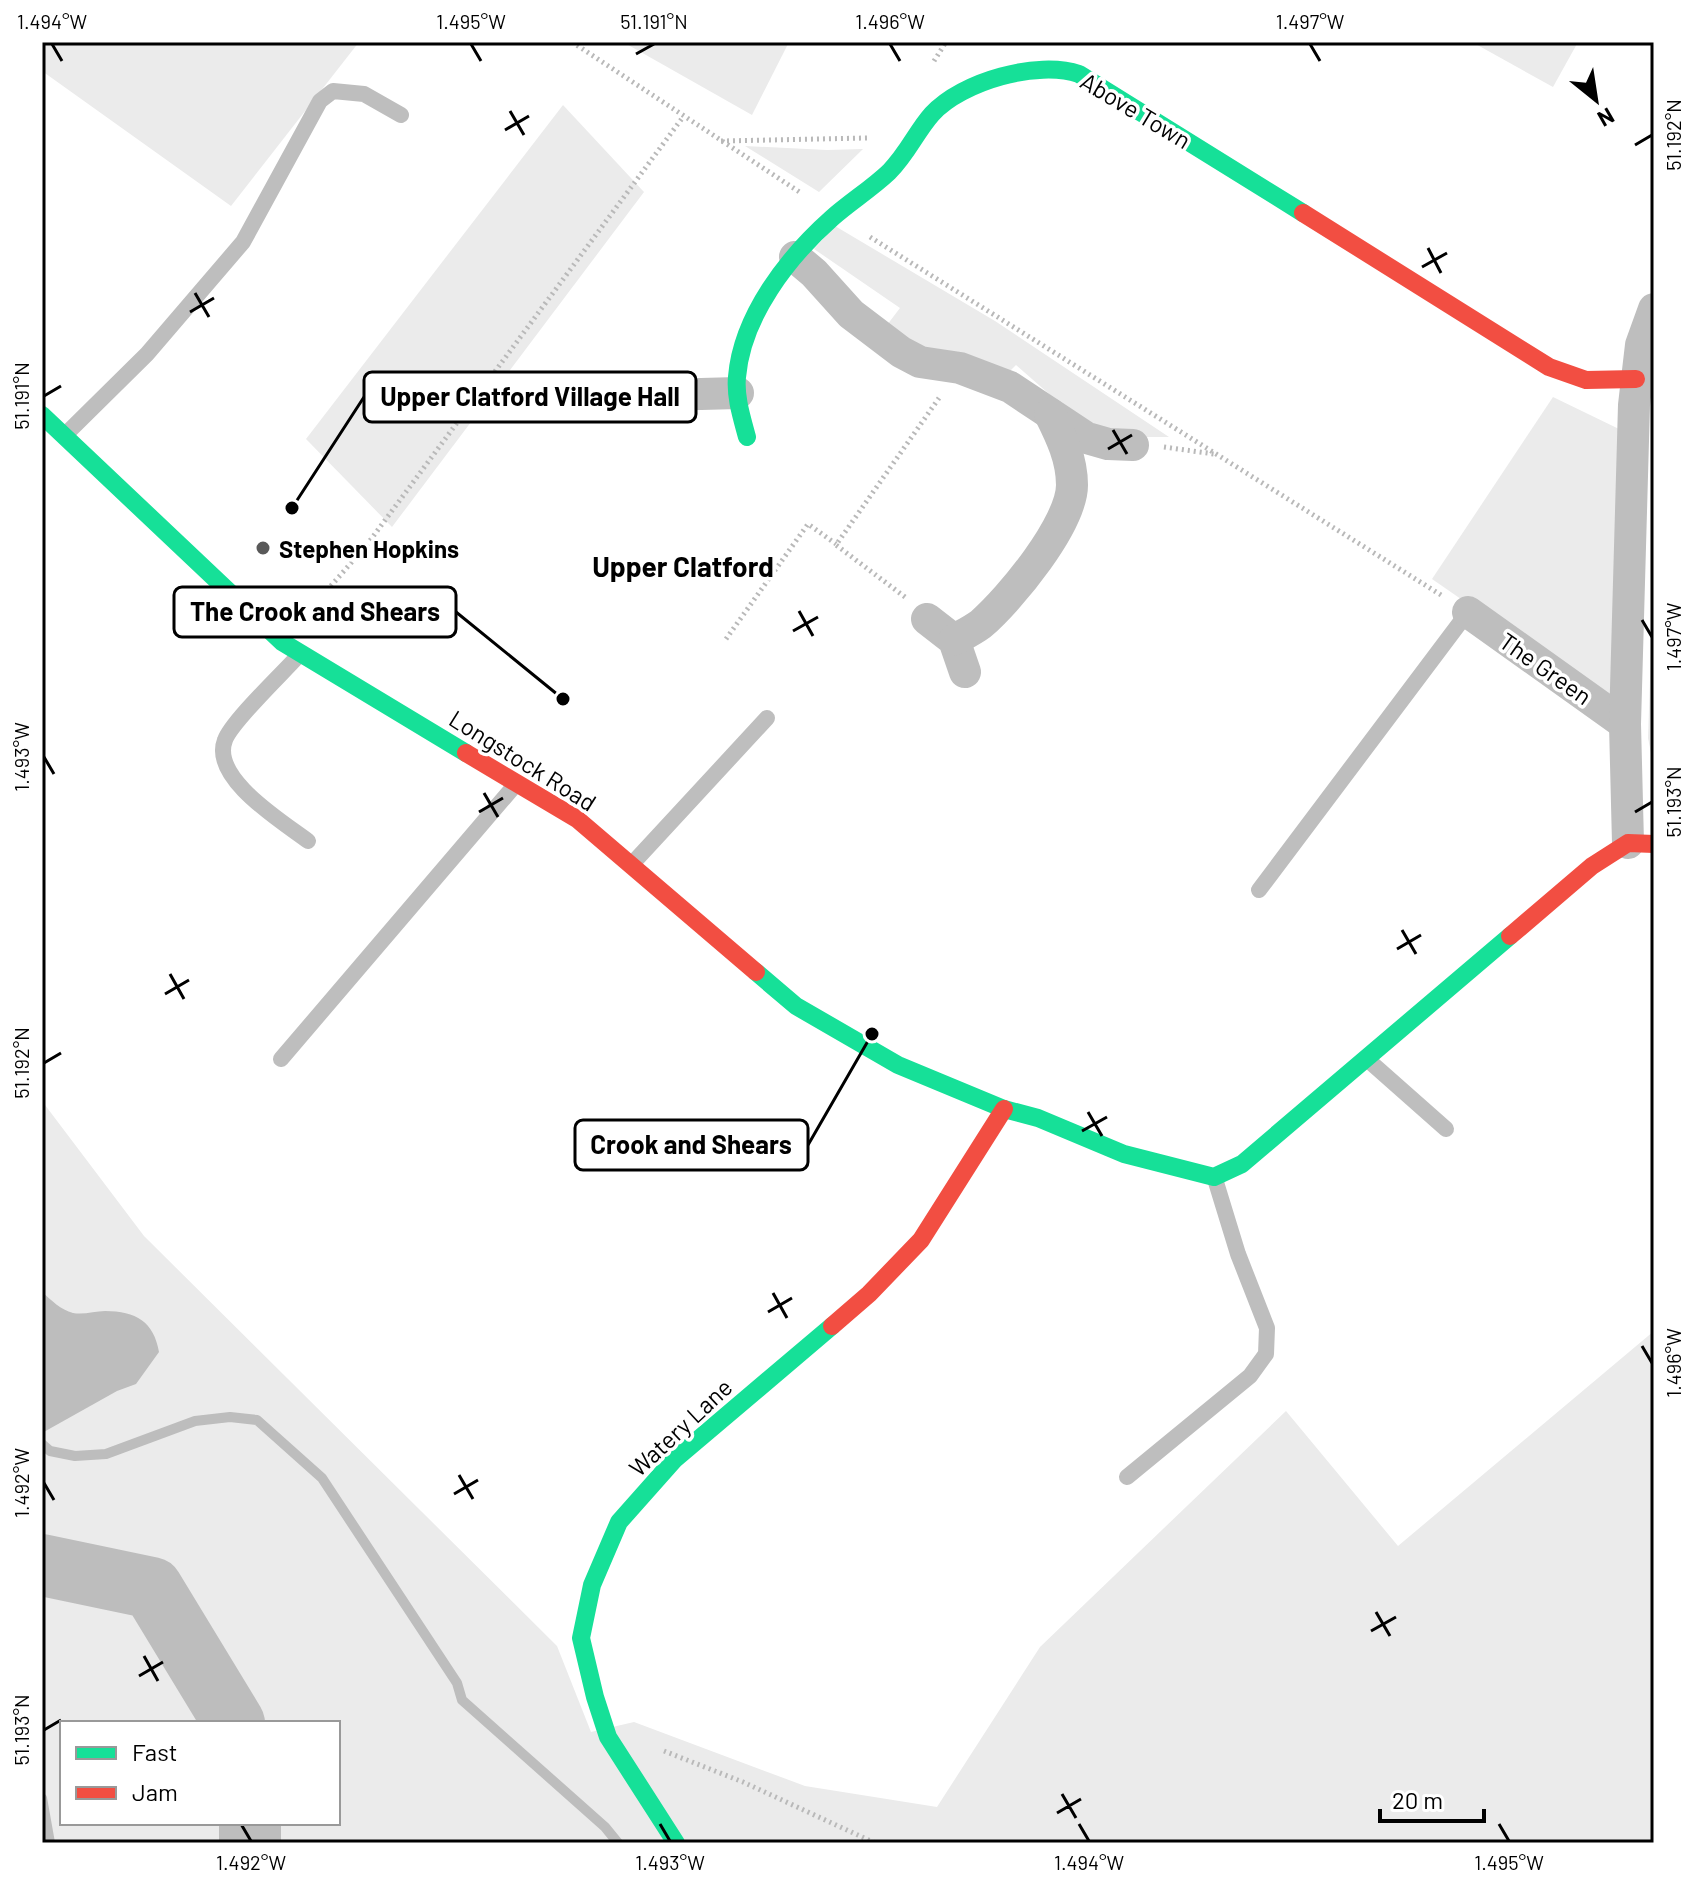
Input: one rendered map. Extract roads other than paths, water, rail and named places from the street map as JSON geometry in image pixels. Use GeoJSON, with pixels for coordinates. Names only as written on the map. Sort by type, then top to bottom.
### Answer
{"type":"FeatureCollection","features":[{"type":"Feature","properties":{"kind":"street","name":"Above Town"},"geometry":{"type":"LineString","coordinates":[[747,437],[737,376],[750,329],[795,257],[835,215],[899,162],[933,114],[946,102],[982,84],[1036,69],[1071,71],[1088,78],[1549,367],[1586,380],[1636,379]]}},
{"type":"Feature","properties":{"kind":"street"},"geometry":{"type":"LineString","coordinates":[[795,257],[851,314],[901,352],[920,362],[960,368],[1010,387],[1087,438],[1108,444],[1133,445]]}},
{"type":"Feature","properties":{"kind":"street"},"geometry":{"type":"LineString","coordinates":[[1637,837],[1625,724],[1636,379],[1641,345],[1654,309]]}},
{"type":"Feature","properties":{"kind":"street"},"geometry":{"type":"LineString","coordinates":[[664,395],[738,393]]}},
{"type":"Feature","properties":{"kind":"street"},"geometry":{"type":"LineString","coordinates":[[954,640],[979,626],[1005,601],[1043,550],[1068,505],[1073,487],[1070,465],[1066,447],[1050,414]]}},
{"type":"Feature","properties":{"kind":"street","name":"Longstock Road"},"geometry":{"type":"LineString","coordinates":[[42,415],[282,642],[577,819],[796,1006],[898,1065],[1004,1109],[1038,1118],[1124,1154],[1214,1177]]}},
{"type":"Feature","properties":{"kind":"street","name":"The Green"},"geometry":{"type":"LineString","coordinates":[[1468,612],[1625,724]]}},
{"type":"Feature","properties":{"kind":"street"},"geometry":{"type":"LineString","coordinates":[[927,619],[954,640],[965,672]]}},
{"type":"Feature","properties":{"kind":"street"},"geometry":{"type":"LineString","coordinates":[[1214,1177],[1242,1164],[1592,866],[1637,837],[1654,801]]}},
{"type":"Feature","properties":{"kind":"street","name":"Watery Lane"},"geometry":{"type":"LineString","coordinates":[[676,1843],[608,1737],[581,1638],[592,1585],[619,1522],[674,1460],[869,1294],[921,1240],[1004,1109]]}},
{"type":"Feature","properties":{"kind":"lane"},"geometry":{"type":"LineString","coordinates":[[64,436],[147,354],[243,242],[320,101],[333,91],[364,94],[401,115]]}},
{"type":"Feature","properties":{"kind":"lane"},"geometry":{"type":"LineString","coordinates":[[1259,890],[1468,612]]}},
{"type":"Feature","properties":{"kind":"lane"},"geometry":{"type":"LineString","coordinates":[[301,654],[224,740],[223,754],[231,776],[245,792],[308,841]]}},
{"type":"Feature","properties":{"kind":"lane"},"geometry":{"type":"LineString","coordinates":[[632,864],[767,718]]}},
{"type":"Feature","properties":{"kind":"lane"},"geometry":{"type":"LineString","coordinates":[[281,1059],[518,782]]}},
{"type":"Feature","properties":{"kind":"lane"},"geometry":{"type":"LineString","coordinates":[[1367,1059],[1446,1129]]}},
{"type":"Feature","properties":{"kind":"lane"},"geometry":{"type":"LineString","coordinates":[[1127,1477],[1250,1376],[1266,1354],[1267,1328],[1238,1254],[1214,1177]]}},
{"type":"Feature","properties":{"kind":"waterway"},"geometry":{"type":"LineString","coordinates":[[42,1444],[50,1451],[75,1456],[106,1454],[195,1421],[230,1417],[257,1420],[322,1478],[457,1683],[462,1700],[605,1827],[618,1843]]}},
{"type":"Feature","properties":{"kind":"waterway"},"geometry":{"type":"LineString","coordinates":[[42,1565],[152,1588],[233,1721]]}},
{"type":"Feature","properties":{"kind":"waterway"},"geometry":{"type":"LineString","coordinates":[[42,1798],[50,1843]]}},
{"type":"Feature","properties":{"kind":"waterway"},"geometry":{"type":"LineString","coordinates":[[250,1825],[250,1843]]}},
{"type":"Feature","properties":{"kind":"place","name":"Upper Clatford Village Hall"},"geometry":{"type":"Point","coordinates":[292,508]}},
{"type":"Feature","properties":{"kind":"place","name":"Stephen Hopkins"},"geometry":{"type":"Point","coordinates":[263,548]}},
{"type":"Feature","properties":{"kind":"place","name":"The Crook and Shears"},"geometry":{"type":"Point","coordinates":[563,699]}},
{"type":"Feature","properties":{"kind":"place","name":"Crook and Shears"},"geometry":{"type":"Point","coordinates":[872,1034]}},
{"type":"Feature","properties":{"kind":"district","name":"Upper Clatford"},"geometry":{"type":"Point","coordinates":[683,566]}}]}
